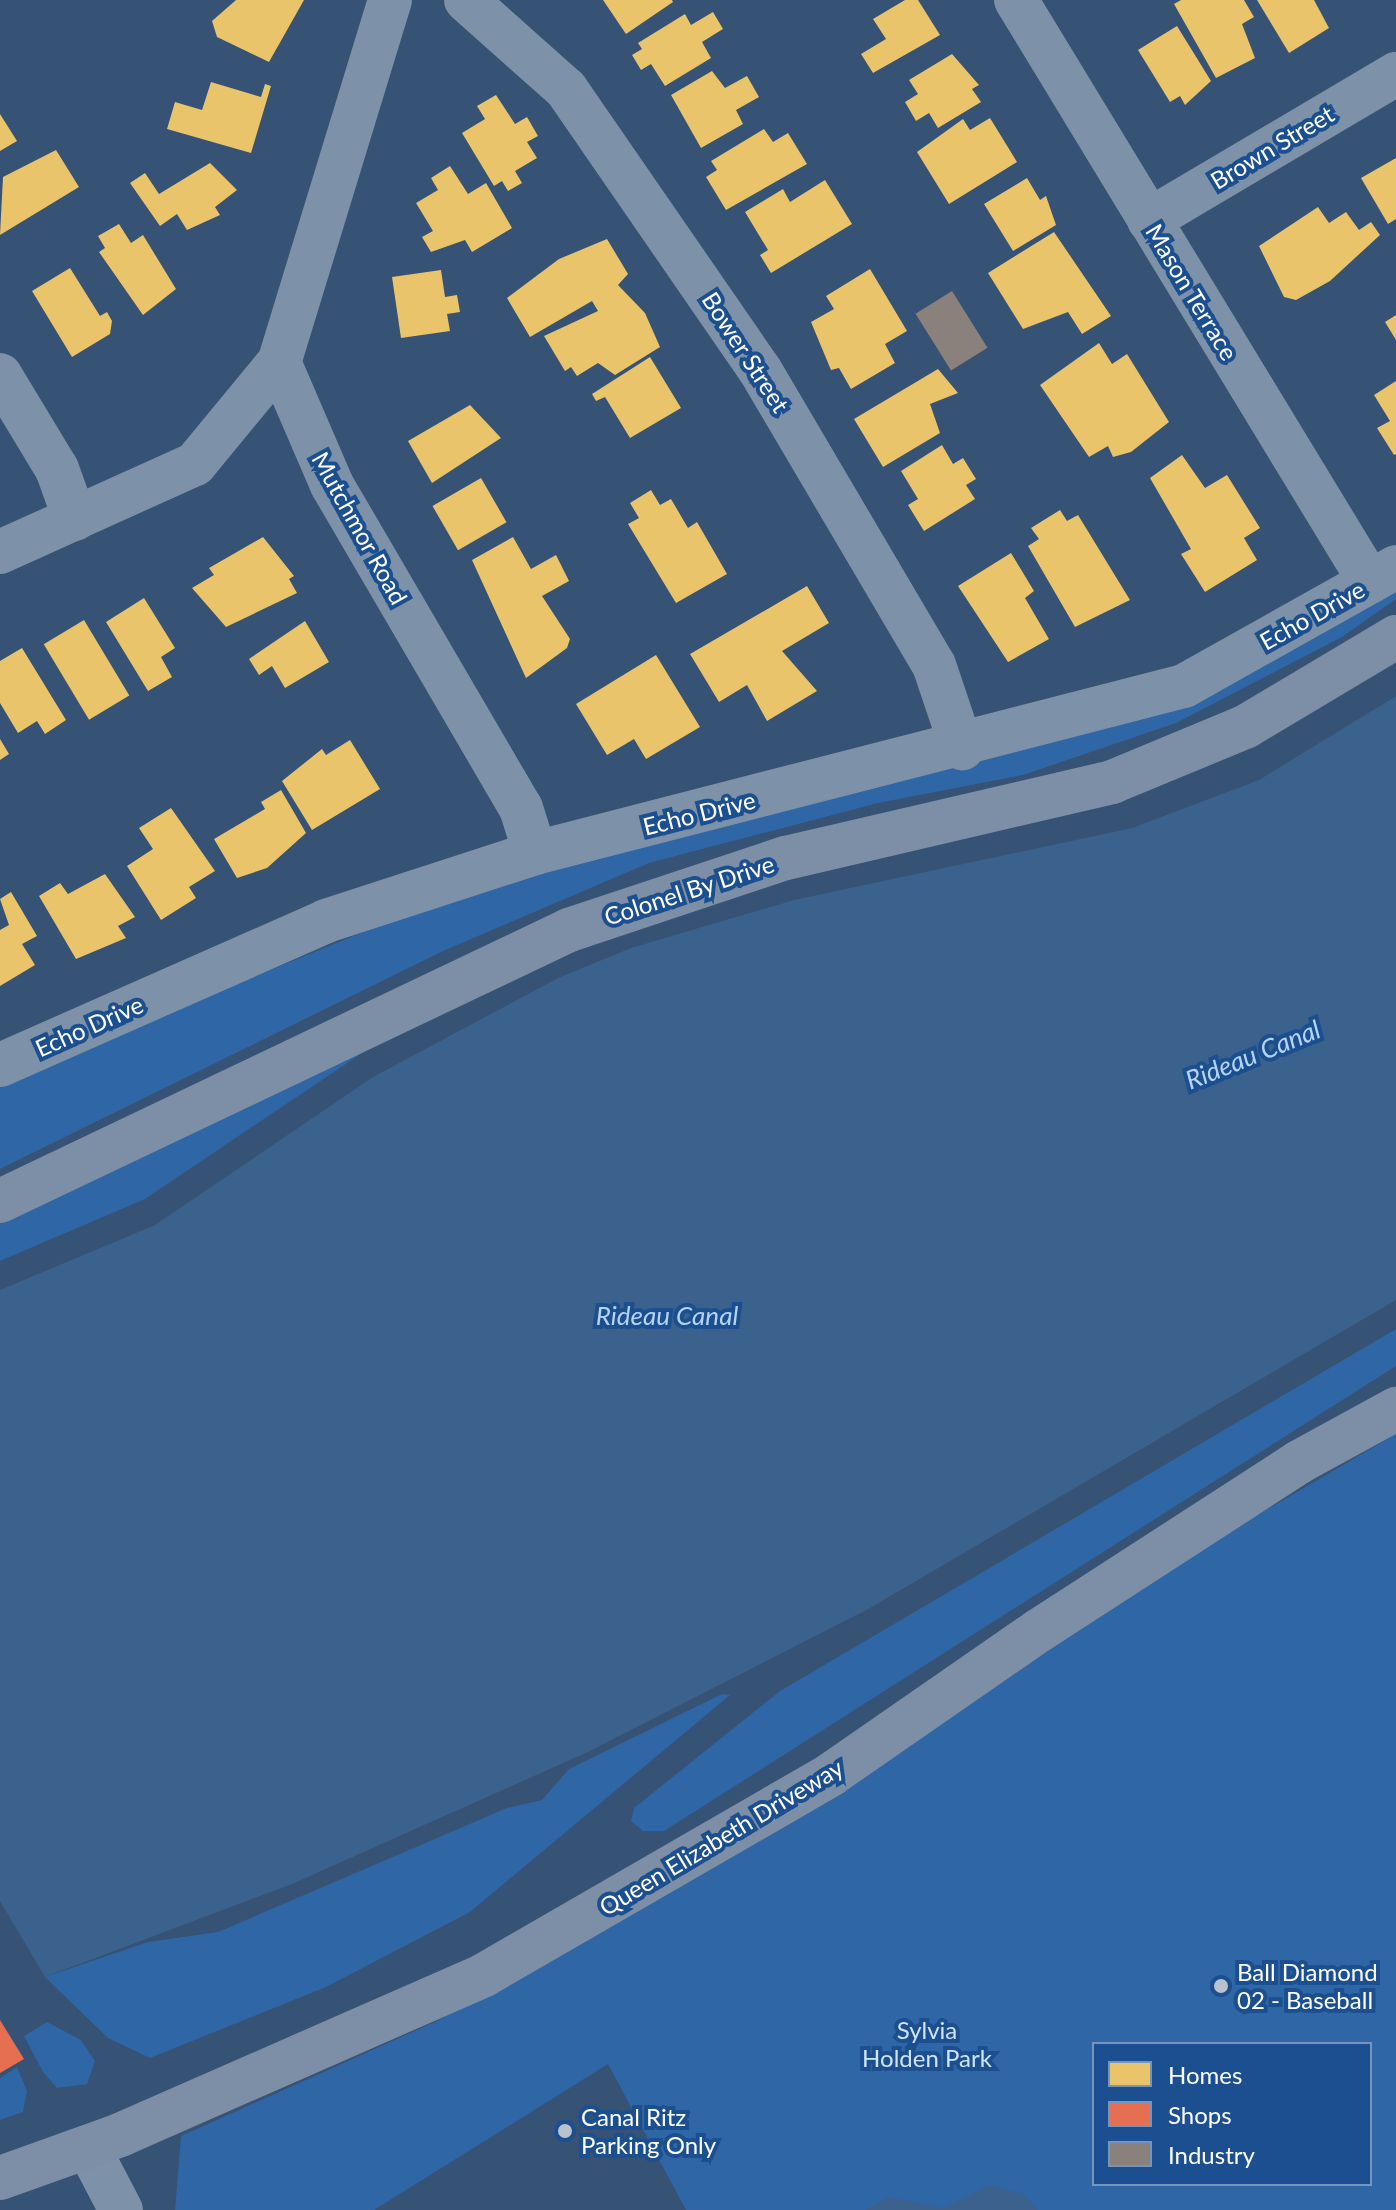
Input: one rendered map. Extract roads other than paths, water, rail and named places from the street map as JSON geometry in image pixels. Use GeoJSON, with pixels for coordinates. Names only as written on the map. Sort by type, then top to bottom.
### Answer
{"type":"FeatureCollection","features":[{"type":"Feature","properties":{"kind":"main road","name":"Colonel By Drive"},"geometry":{"type":"LineString","coordinates":[[0,1201],[569,930],[786,858],[1112,782],[1245,727],[1396,637]]}},
{"type":"Feature","properties":{"kind":"main road","name":"Queen Elizabeth Driveway"},"geometry":{"type":"LineString","coordinates":[[0,2178],[88,2147],[484,1975],[630,1894],[830,1775],[1299,1462],[1396,1409]]}},
{"type":"Feature","properties":{"kind":"street"},"geometry":{"type":"LineString","coordinates":[[0,552],[195,464],[279,362],[390,0]]}},
{"type":"Feature","properties":{"kind":"street","name":"Bower Street"},"geometry":{"type":"LineString","coordinates":[[466,0],[566,89],[760,370],[934,665],[962,748]]}},
{"type":"Feature","properties":{"kind":"street","name":"Mason Terrace"},"geometry":{"type":"LineString","coordinates":[[1016,0],[1149,220],[1383,574]]}},
{"type":"Feature","properties":{"kind":"street","name":"Brown Street"},"geometry":{"type":"LineString","coordinates":[[1149,220],[1396,74]]}},
{"type":"Feature","properties":{"kind":"street","name":"Mutchmor Road"},"geometry":{"type":"LineString","coordinates":[[279,362],[332,485],[521,808],[535,853]]}},
{"type":"Feature","properties":{"kind":"street"},"geometry":{"type":"LineString","coordinates":[[0,375],[57,469],[75,519]]}},
{"type":"Feature","properties":{"kind":"street","name":"Echo Drive"},"geometry":{"type":"LineString","coordinates":[[0,1065],[326,921],[535,853],[962,748],[1184,686],[1383,574]]}},
{"type":"Feature","properties":{"kind":"street"},"geometry":{"type":"LineString","coordinates":[[88,2147],[121,2210]]}},
{"type":"Feature","properties":{"kind":"water","name":"Rideau Canal"},"geometry":{"type":"Polygon","coordinates":[[[1396,696],[1396,1300],[870,1608],[588,1752],[292,1884],[45,1977],[0,1901],[0,1290],[155,1225],[373,1077],[558,978],[631,948],[794,900],[1132,828],[1259,780],[1396,696]]]}},
{"type":"Feature","properties":{"kind":"water"},"geometry":{"type":"Polygon","coordinates":[[[990,2185],[1024,2194],[1037,2210],[866,2210],[888,2197],[944,2208],[990,2185]]]}},
{"type":"Feature","properties":{"kind":"place","name":"Ball Diamond 02 - Baseball"},"geometry":{"type":"Point","coordinates":[1221,1986]}},
{"type":"Feature","properties":{"kind":"place","name":"Canal Ritz Parking Only"},"geometry":{"type":"Point","coordinates":[565,2131]}},
{"type":"Feature","properties":{"kind":"park label","name":"Sylvia Holden Park"},"geometry":{"type":"Point","coordinates":[927,2044]}}]}
